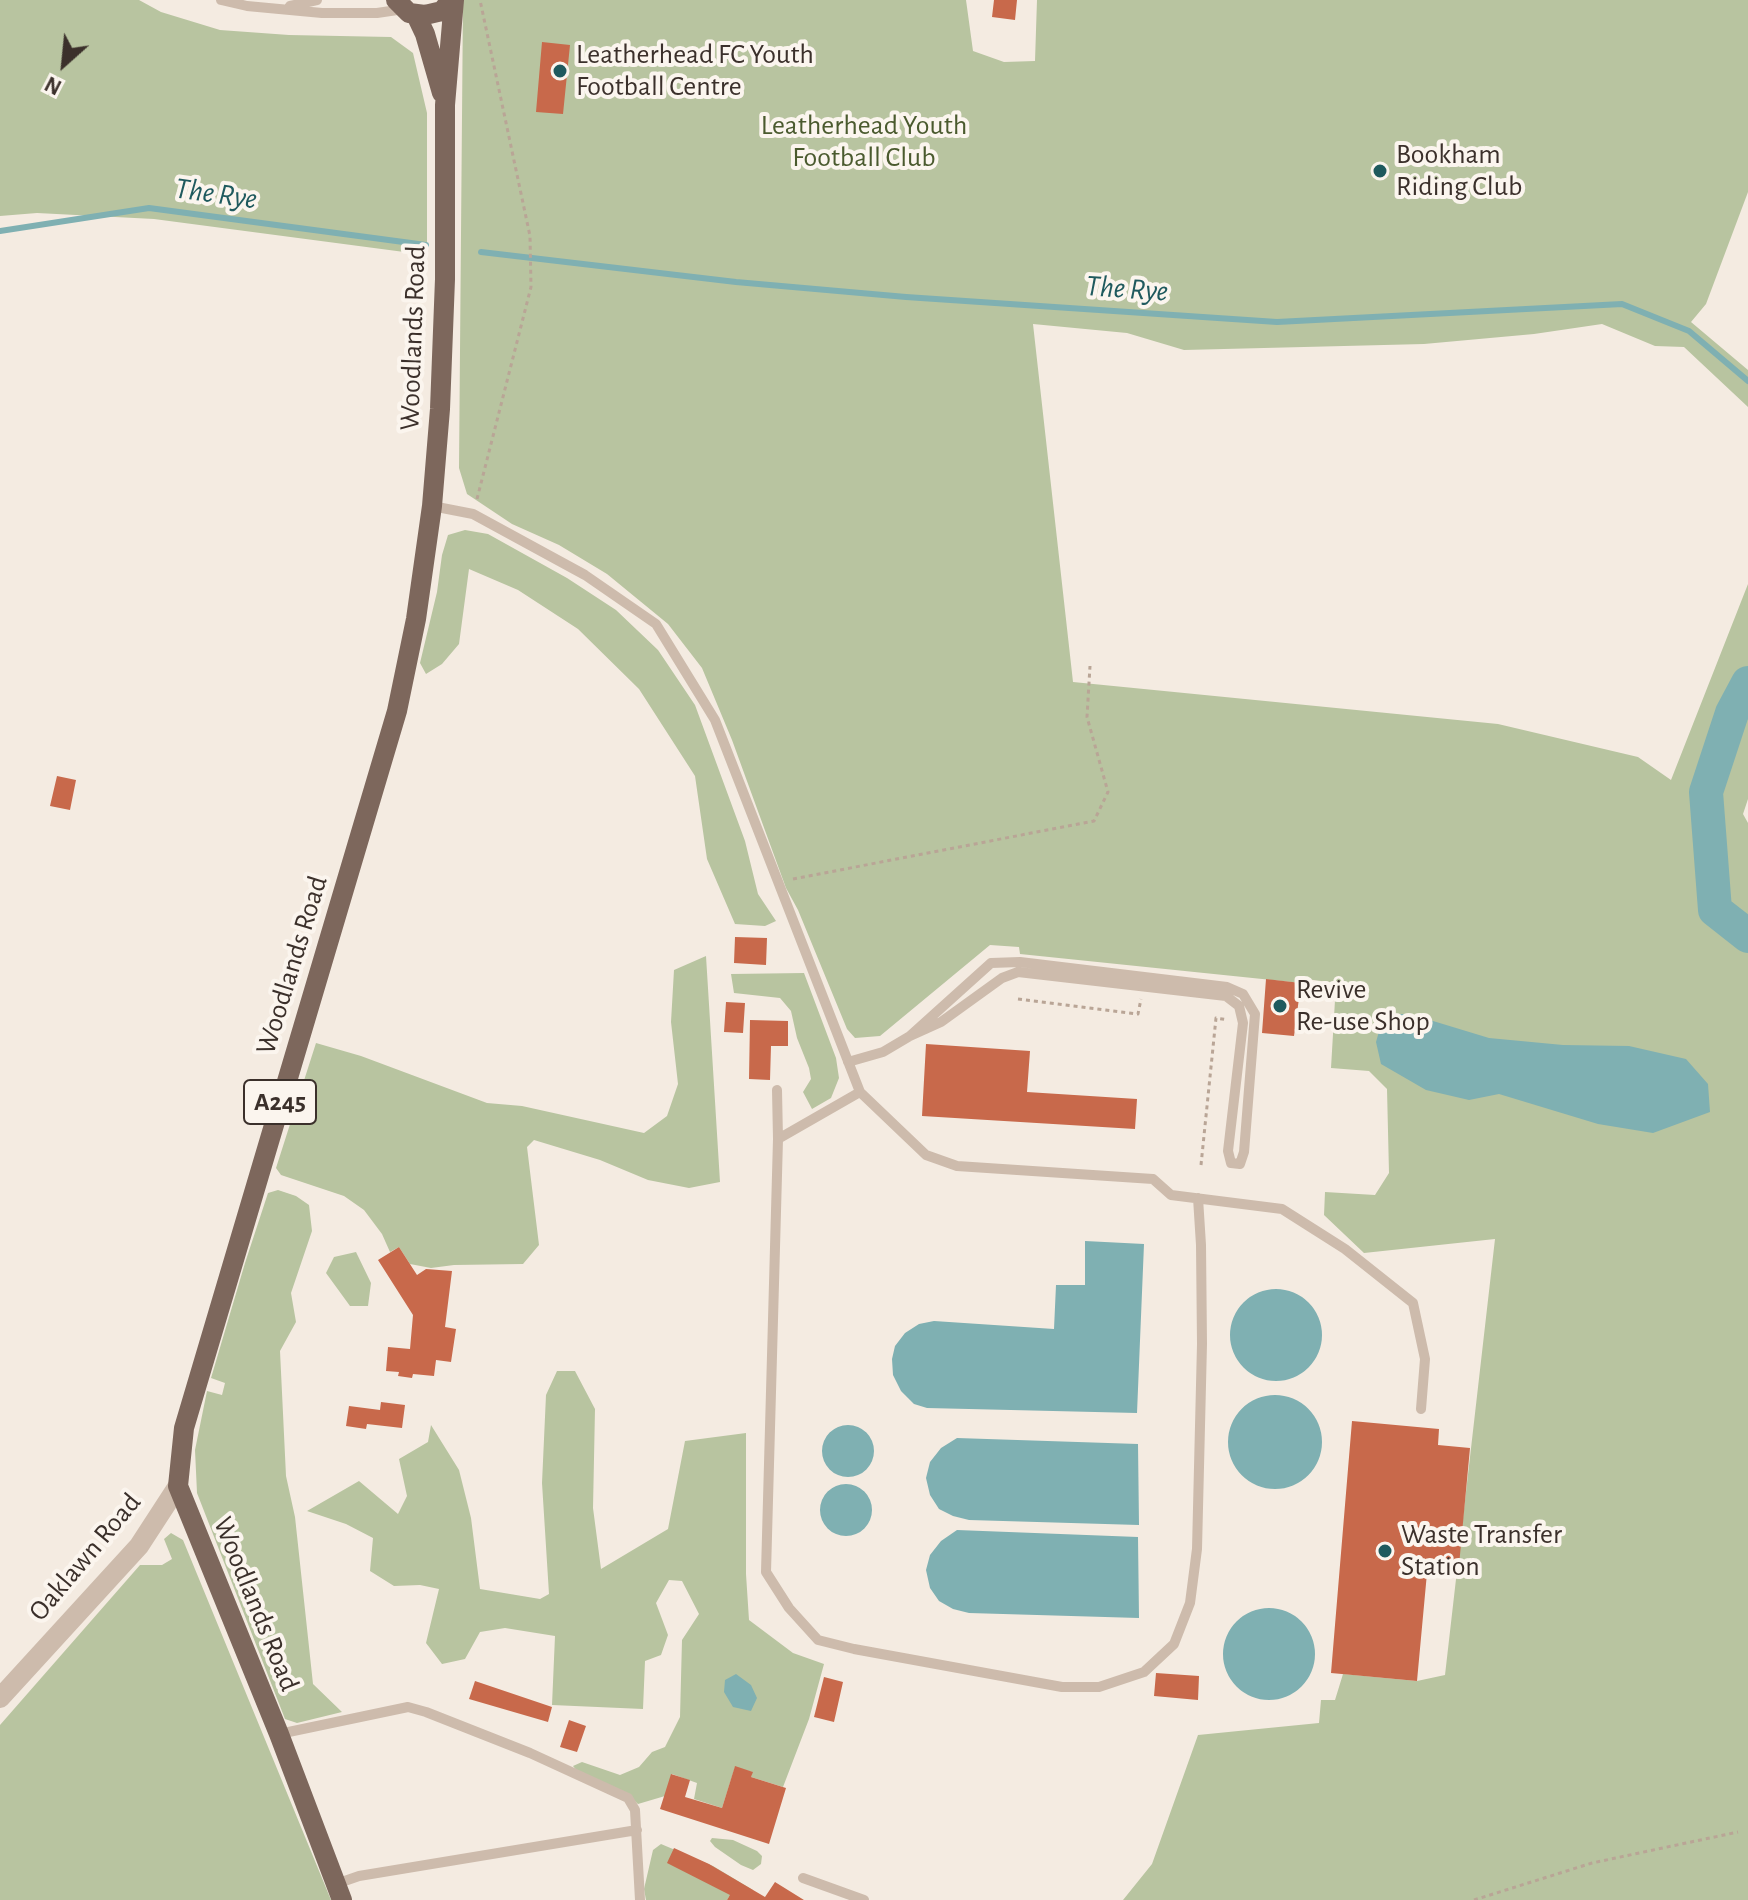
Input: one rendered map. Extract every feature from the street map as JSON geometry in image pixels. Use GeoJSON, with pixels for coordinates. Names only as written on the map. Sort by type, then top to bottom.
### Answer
{"type":"FeatureCollection","features":[{"type":"Feature","properties":{"kind":"main road"},"geometry":{"type":"LineString","coordinates":[[405,8],[435,15],[452,0]]}},
{"type":"Feature","properties":{"kind":"main road","name":"Woodlands Road"},"geometry":{"type":"LineString","coordinates":[[339,1892],[279,1734],[178,1486],[184,1428],[397,711],[416,619],[432,506],[440,409],[445,279],[445,105],[452,0]]}},
{"type":"Feature","properties":{"kind":"main road","name":"Woodlands Road"},"geometry":{"type":"LineString","coordinates":[[405,8],[425,34],[445,105]]}},
{"type":"Feature","properties":{"kind":"street","name":"Oaklawn Road"},"geometry":{"type":"LineString","coordinates":[[0,1698],[139,1546],[178,1486]]}},
{"type":"Feature","properties":{"kind":"lane"},"geometry":{"type":"LineString","coordinates":[[221,0],[247,6],[349,14],[405,8]]}},
{"type":"Feature","properties":{"kind":"lane"},"geometry":{"type":"LineString","coordinates":[[284,8],[317,0]]}},
{"type":"Feature","properties":{"kind":"lane"},"geometry":{"type":"LineString","coordinates":[[432,506],[473,514],[585,575],[656,624],[715,720],[860,1092],[926,1155],[957,1166],[1153,1179],[1171,1195],[1282,1209],[1345,1249],[1413,1303],[1425,1359],[1421,1409]]}},
{"type":"Feature","properties":{"kind":"lane"},"geometry":{"type":"LineString","coordinates":[[848,1062],[883,1052],[941,1022],[1002,978],[1018,972],[1226,996],[1239,1006],[1243,1023],[1228,1151],[1231,1163],[1240,1164],[1244,1152],[1255,1014],[1243,994],[1227,987],[1020,962],[991,963],[910,1036]]}},
{"type":"Feature","properties":{"kind":"lane"},"geometry":{"type":"LineString","coordinates":[[1000,963],[1008,969],[1002,978]]}},
{"type":"Feature","properties":{"kind":"lane"},"geometry":{"type":"LineString","coordinates":[[777,1090],[766,1572],[789,1608],[818,1640],[1062,1687],[1099,1687],[1144,1672],[1174,1644],[1190,1603],[1197,1549],[1202,1344],[1198,1198]]}},
{"type":"Feature","properties":{"kind":"lane"},"geometry":{"type":"LineString","coordinates":[[778,1139],[860,1092]]}},
{"type":"Feature","properties":{"kind":"lane"},"geometry":{"type":"LineString","coordinates":[[279,1734],[408,1707],[530,1753],[628,1798],[635,1810],[640,1900]]}},
{"type":"Feature","properties":{"kind":"lane"},"geometry":{"type":"LineString","coordinates":[[339,1892],[359,1876],[637,1830]]}},
{"type":"Feature","properties":{"kind":"lane"},"geometry":{"type":"LineString","coordinates":[[803,1878],[864,1900]]}},
{"type":"Feature","properties":{"kind":"path"},"geometry":{"type":"LineString","coordinates":[[473,514],[531,287],[530,236],[480,0]]}},
{"type":"Feature","properties":{"kind":"path"},"geometry":{"type":"LineString","coordinates":[[778,883],[815,873],[1094,821],[1108,792],[1087,717],[1090,666]]}},
{"type":"Feature","properties":{"kind":"path"},"geometry":{"type":"LineString","coordinates":[[1018,999],[1138,1014],[1142,993]]}},
{"type":"Feature","properties":{"kind":"path"},"geometry":{"type":"LineString","coordinates":[[1201,1165],[1216,1018],[1231,1021],[1232,1013]]}},
{"type":"Feature","properties":{"kind":"path"},"geometry":{"type":"LineString","coordinates":[[1474,1900],[1592,1863],[1738,1832]]}},
{"type":"Feature","properties":{"kind":"green space"},"geometry":{"type":"Polygon","coordinates":[[[0,0],[139,0],[161,12],[220,30],[391,37],[413,53],[427,113],[427,255],[154,219],[37,213],[0,216],[0,0]]]}},
{"type":"Feature","properties":{"kind":"green space","name":"Leatherhead Youth Football Club"},"geometry":{"type":"Polygon","coordinates":[[[463,0],[966,0],[973,51],[1004,62],[1035,61],[1037,0],[1748,0],[1748,192],[1706,304],[1691,322],[1748,370],[1748,407],[1684,347],[1655,346],[1602,324],[1424,344],[1184,350],[1127,333],[1033,324],[1073,682],[1498,724],[1638,757],[1671,780],[1748,584],[1748,799],[1743,814],[1748,823],[1748,1900],[1123,1900],[1152,1864],[1198,1735],[1319,1723],[1321,1700],[1335,1700],[1343,1674],[1417,1681],[1445,1675],[1495,1239],[1364,1253],[1324,1215],[1325,1192],[1375,1195],[1389,1173],[1387,1089],[1369,1071],[1331,1068],[1336,983],[1306,979],[1301,983],[1020,954],[1019,947],[990,945],[880,1036],[855,1038],[847,1029],[786,888],[702,668],[668,624],[607,574],[559,545],[512,524],[467,494],[459,468],[463,0]]]}},
{"type":"Feature","properties":{"kind":"green space"},"geometry":{"type":"Polygon","coordinates":[[[465,530],[488,534],[567,578],[616,610],[658,650],[695,705],[745,841],[758,894],[776,921],[765,926],[735,924],[707,859],[695,776],[639,689],[578,629],[518,590],[469,569],[459,644],[442,664],[426,674],[420,663],[437,592],[442,555],[448,535],[465,530]]]}},
{"type":"Feature","properties":{"kind":"green space"},"geometry":{"type":"Polygon","coordinates":[[[706,956],[720,1182],[689,1188],[648,1180],[600,1160],[534,1140],[527,1147],[539,1245],[523,1264],[431,1268],[410,1264],[399,1247],[390,1252],[382,1234],[364,1210],[344,1196],[281,1175],[276,1168],[316,1043],[361,1056],[487,1103],[522,1106],[644,1133],[667,1116],[678,1084],[671,1022],[674,970],[706,956]]]}},
{"type":"Feature","properties":{"kind":"green space"},"geometry":{"type":"Polygon","coordinates":[[[804,973],[836,1058],[839,1078],[831,1098],[812,1109],[803,1092],[811,1079],[809,1068],[797,1038],[791,1011],[780,998],[734,993],[731,974],[804,973]]]}},
{"type":"Feature","properties":{"kind":"green space"},"geometry":{"type":"Polygon","coordinates":[[[278,1190],[296,1196],[309,1205],[312,1231],[291,1293],[296,1322],[280,1351],[286,1476],[295,1517],[313,1684],[342,1712],[297,1723],[285,1719],[197,1493],[195,1450],[207,1391],[222,1395],[225,1383],[211,1378],[245,1263],[268,1193],[278,1190]]]}},
{"type":"Feature","properties":{"kind":"green space"},"geometry":{"type":"Polygon","coordinates":[[[356,1252],[371,1283],[368,1306],[350,1306],[326,1273],[334,1257],[356,1252]]]}},
{"type":"Feature","properties":{"kind":"green space"},"geometry":{"type":"Polygon","coordinates":[[[557,1371],[575,1371],[595,1409],[593,1508],[601,1569],[668,1529],[685,1441],[746,1433],[749,1620],[793,1653],[824,1664],[809,1719],[783,1787],[751,1777],[752,1772],[735,1767],[722,1808],[694,1799],[697,1783],[672,1774],[665,1796],[638,1804],[625,1792],[577,1771],[573,1766],[582,1762],[620,1775],[639,1767],[652,1752],[665,1747],[680,1717],[682,1640],[699,1614],[682,1581],[669,1580],[656,1603],[668,1635],[661,1655],[645,1661],[643,1709],[552,1705],[555,1636],[505,1628],[480,1632],[465,1659],[442,1664],[426,1643],[439,1589],[420,1585],[394,1586],[370,1571],[373,1538],[346,1524],[307,1511],[359,1481],[398,1514],[407,1496],[399,1459],[428,1442],[431,1425],[459,1470],[471,1518],[480,1589],[540,1599],[549,1594],[542,1483],[546,1395],[557,1371]]]}},
{"type":"Feature","properties":{"kind":"green space"},"geometry":{"type":"Polygon","coordinates":[[[171,1533],[183,1540],[331,1900],[0,1900],[0,1725],[140,1565],[162,1565],[172,1559],[164,1539],[171,1533]]]}},
{"type":"Feature","properties":{"kind":"green space"},"geometry":{"type":"Polygon","coordinates":[[[712,1838],[733,1840],[757,1851],[762,1856],[761,1864],[753,1870],[741,1865],[715,1847],[710,1841],[712,1838]]]}},
{"type":"Feature","properties":{"kind":"green space"},"geometry":{"type":"Polygon","coordinates":[[[661,1844],[713,1866],[753,1890],[748,1900],[729,1897],[727,1900],[646,1900],[644,1889],[653,1850],[661,1844]]]}},
{"type":"Feature","properties":{"kind":"water"},"geometry":{"type":"Polygon","coordinates":[[[1384,1014],[1410,1014],[1489,1038],[1563,1045],[1629,1046],[1686,1059],[1708,1084],[1710,1112],[1653,1133],[1598,1124],[1499,1094],[1469,1100],[1426,1090],[1381,1064],[1376,1042],[1384,1014]]]}},
{"type":"Feature","properties":{"kind":"water"},"geometry":{"type":"Polygon","coordinates":[[[1085,1241],[1144,1244],[1137,1413],[927,1408],[914,1404],[901,1391],[893,1375],[895,1346],[905,1333],[919,1324],[934,1321],[1054,1329],[1056,1285],[1085,1285],[1085,1241]]]}},
{"type":"Feature","properties":{"kind":"water"},"geometry":{"type":"Polygon","coordinates":[[[1276,1289],[1294,1293],[1308,1303],[1318,1317],[1322,1335],[1318,1353],[1308,1367],[1294,1377],[1276,1381],[1258,1377],[1244,1367],[1234,1353],[1230,1335],[1234,1317],[1244,1303],[1258,1293],[1276,1289]]]}},
{"type":"Feature","properties":{"kind":"water"},"geometry":{"type":"Polygon","coordinates":[[[1275,1395],[1293,1399],[1308,1409],[1318,1424],[1322,1442],[1318,1460],[1308,1475],[1293,1485],[1275,1489],[1257,1485],[1242,1475],[1232,1460],[1228,1442],[1232,1424],[1242,1409],[1257,1399],[1275,1395]]]}},
{"type":"Feature","properties":{"kind":"water"},"geometry":{"type":"Polygon","coordinates":[[[848,1425],[866,1433],[874,1451],[866,1469],[848,1477],[830,1469],[822,1451],[830,1433],[848,1425]]]}},
{"type":"Feature","properties":{"kind":"water"},"geometry":{"type":"Polygon","coordinates":[[[957,1438],[1138,1444],[1139,1525],[969,1520],[953,1516],[939,1509],[930,1495],[926,1478],[930,1462],[941,1448],[957,1438]]]}},
{"type":"Feature","properties":{"kind":"water"},"geometry":{"type":"Polygon","coordinates":[[[846,1484],[865,1491],[872,1510],[865,1529],[846,1536],[827,1529],[820,1510],[827,1491],[846,1484]]]}},
{"type":"Feature","properties":{"kind":"water"},"geometry":{"type":"Polygon","coordinates":[[[957,1530],[1138,1537],[1139,1618],[969,1613],[953,1609],[939,1601],[930,1588],[926,1570],[930,1555],[941,1541],[957,1530]]]}},
{"type":"Feature","properties":{"kind":"water"},"geometry":{"type":"Polygon","coordinates":[[[1260,1608],[1278,1608],[1295,1615],[1308,1628],[1315,1654],[1308,1680],[1295,1693],[1278,1700],[1260,1700],[1243,1693],[1230,1680],[1223,1663],[1223,1645],[1230,1628],[1243,1615],[1260,1608]]]}},
{"type":"Feature","properties":{"kind":"water"},"geometry":{"type":"Polygon","coordinates":[[[736,1674],[751,1685],[757,1698],[751,1711],[733,1707],[724,1692],[725,1680],[736,1674]]]}},
{"type":"Feature","properties":{"kind":"building"},"geometry":{"type":"Polygon","coordinates":[[[994,0],[1017,0],[1015,20],[992,17],[994,0]]]}},
{"type":"Feature","properties":{"kind":"building"},"geometry":{"type":"Polygon","coordinates":[[[542,42],[570,45],[563,114],[536,112],[542,42]]]}},
{"type":"Feature","properties":{"kind":"building"},"geometry":{"type":"Polygon","coordinates":[[[57,776],[76,780],[70,810],[50,806],[57,776]]]}},
{"type":"Feature","properties":{"kind":"building"},"geometry":{"type":"Polygon","coordinates":[[[735,937],[767,938],[766,965],[734,963],[735,937]]]}},
{"type":"Feature","properties":{"kind":"building","name":"Revive Re-use Shop"},"geometry":{"type":"Polygon","coordinates":[[[1266,979],[1301,983],[1294,1036],[1262,1033],[1266,979]]]}},
{"type":"Feature","properties":{"kind":"building"},"geometry":{"type":"Polygon","coordinates":[[[726,1002],[745,1003],[743,1033],[724,1032],[726,1002]]]}},
{"type":"Feature","properties":{"kind":"building"},"geometry":{"type":"Polygon","coordinates":[[[750,1020],[788,1021],[788,1046],[771,1046],[770,1080],[749,1079],[750,1020]]]}},
{"type":"Feature","properties":{"kind":"building"},"geometry":{"type":"Polygon","coordinates":[[[926,1044],[1030,1051],[1027,1092],[1137,1099],[1135,1129],[922,1116],[926,1044]]]}},
{"type":"Feature","properties":{"kind":"building"},"geometry":{"type":"Polygon","coordinates":[[[399,1247],[417,1275],[426,1269],[452,1271],[445,1327],[456,1329],[451,1362],[436,1360],[434,1376],[413,1374],[412,1378],[398,1376],[399,1372],[386,1371],[388,1347],[410,1349],[413,1315],[378,1260],[399,1247]]]}},
{"type":"Feature","properties":{"kind":"building"},"geometry":{"type":"Polygon","coordinates":[[[381,1402],[405,1405],[402,1428],[367,1424],[366,1429],[346,1426],[349,1406],[380,1410],[381,1402]]]}},
{"type":"Feature","properties":{"kind":"building","name":"Waste Transfer Station"},"geometry":{"type":"Polygon","coordinates":[[[1352,1421],[1439,1429],[1438,1445],[1470,1448],[1458,1576],[1427,1573],[1417,1681],[1331,1673],[1352,1421]]]}},
{"type":"Feature","properties":{"kind":"building"},"geometry":{"type":"Polygon","coordinates":[[[1156,1673],[1199,1676],[1198,1700],[1154,1696],[1156,1673]]]}},
{"type":"Feature","properties":{"kind":"building"},"geometry":{"type":"Polygon","coordinates":[[[824,1677],[843,1682],[834,1722],[814,1717],[824,1677]]]}},
{"type":"Feature","properties":{"kind":"building"},"geometry":{"type":"Polygon","coordinates":[[[475,1681],[552,1707],[548,1722],[469,1699],[475,1681]]]}},
{"type":"Feature","properties":{"kind":"building"},"geometry":{"type":"Polygon","coordinates":[[[569,1720],[586,1726],[577,1752],[560,1747],[569,1720]]]}},
{"type":"Feature","properties":{"kind":"building"},"geometry":{"type":"Polygon","coordinates":[[[735,1766],[753,1772],[751,1777],[786,1788],[769,1844],[660,1809],[671,1774],[690,1780],[685,1797],[722,1808],[735,1766]]]}},
{"type":"Feature","properties":{"kind":"building"},"geometry":{"type":"Polygon","coordinates":[[[674,1848],[709,1864],[765,1897],[775,1882],[804,1900],[727,1900],[730,1895],[667,1863],[674,1848]]]}},
{"type":"Feature","properties":{"kind":"waterway","name":"The Rye"},"geometry":{"type":"LineString","coordinates":[[0,231],[149,208],[426,245]]}},
{"type":"Feature","properties":{"kind":"waterway","name":"The Rye"},"geometry":{"type":"LineString","coordinates":[[481,252],[736,282],[906,297],[1277,322],[1622,304],[1689,331],[1748,381]]}},
{"type":"Feature","properties":{"kind":"waterway"},"geometry":{"type":"LineString","coordinates":[[1748,683],[1732,713],[1706,792],[1715,910],[1748,936]]}},
{"type":"Feature","properties":{"kind":"place","name":"Leatherhead FC Youth Football Centre"},"geometry":{"type":"Point","coordinates":[560,71]}},
{"type":"Feature","properties":{"kind":"place","name":"Bookham Riding Club"},"geometry":{"type":"Point","coordinates":[1380,171]}},
{"type":"Feature","properties":{"kind":"place","name":"Revive Re-use Shop"},"geometry":{"type":"Point","coordinates":[1280,1006]}},
{"type":"Feature","properties":{"kind":"place","name":"Waste Transfer Station"},"geometry":{"type":"Point","coordinates":[1385,1551]}}]}
